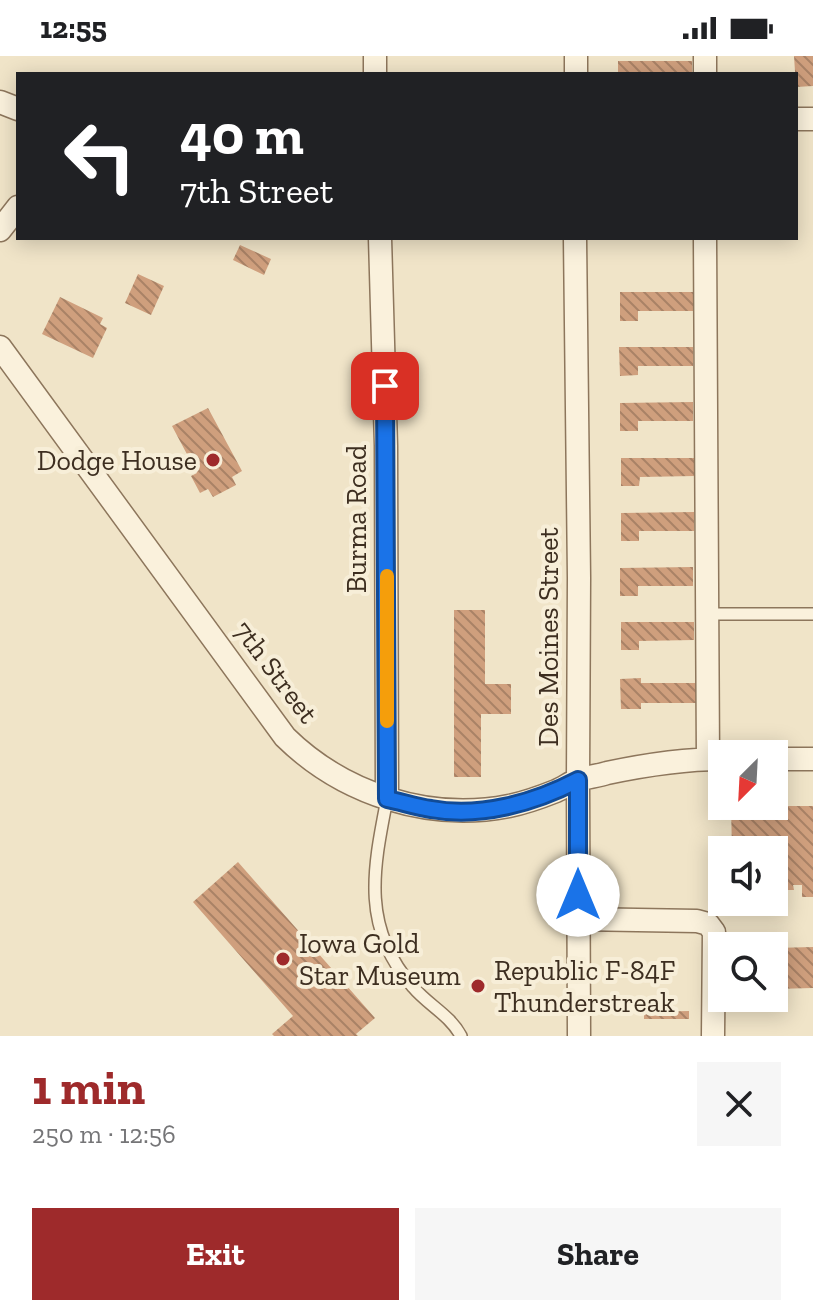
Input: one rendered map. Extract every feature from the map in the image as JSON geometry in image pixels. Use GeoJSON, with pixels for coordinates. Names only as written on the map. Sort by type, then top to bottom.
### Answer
{"type":"FeatureCollection","features":[{"type":"Feature","properties":{"kind":"street"},"geometry":{"type":"LineString","coordinates":[[0,230],[16,210]]}},
{"type":"Feature","properties":{"kind":"street","name":"Burma Road"},"geometry":{"type":"LineString","coordinates":[[380,240],[386,446],[387,799]]}},
{"type":"Feature","properties":{"kind":"street","name":"Des Moines Street"},"geometry":{"type":"LineString","coordinates":[[575,240],[579,1036]]}},
{"type":"Feature","properties":{"kind":"street"},"geometry":{"type":"LineString","coordinates":[[705,240],[707,614],[714,740]]}},
{"type":"Feature","properties":{"kind":"street","name":"7th Street"},"geometry":{"type":"LineString","coordinates":[[0,347],[285,737],[304,756],[353,786],[387,799],[433,810],[460,812],[510,806],[556,791],[578,780],[647,765],[708,760]]}},
{"type":"Feature","properties":{"kind":"street"},"geometry":{"type":"LineString","coordinates":[[788,759],[813,759]]}},
{"type":"Feature","properties":{"kind":"street"},"geometry":{"type":"LineString","coordinates":[[578,919],[697,921],[708,924],[714,932],[713,1036]]}},
{"type":"Feature","properties":{"kind":"lane"},"geometry":{"type":"LineString","coordinates":[[707,614],[813,614]]}},
{"type":"Feature","properties":{"kind":"lane"},"geometry":{"type":"LineString","coordinates":[[387,799],[376,851],[376,916],[398,969],[424,1000],[446,1016],[461,1036]]}},
{"type":"Feature","properties":{"kind":"building"},"geometry":{"type":"Polygon","coordinates":[[[794,56],[813,56],[813,86],[798,87],[798,72],[795,72],[794,56]]]}},
{"type":"Feature","properties":{"kind":"building"},"geometry":{"type":"Polygon","coordinates":[[[618,61],[692,61],[692,72],[618,72],[618,61]]]}},
{"type":"Feature","properties":{"kind":"building"},"geometry":{"type":"Polygon","coordinates":[[[240,245],[271,259],[264,275],[233,260],[240,245]]]}},
{"type":"Feature","properties":{"kind":"building"},"geometry":{"type":"Polygon","coordinates":[[[138,274],[164,286],[151,315],[125,303],[138,274]]]}},
{"type":"Feature","properties":{"kind":"building"},"geometry":{"type":"Polygon","coordinates":[[[620,292],[693,292],[693,311],[638,311],[638,321],[620,321],[620,292]]]}},
{"type":"Feature","properties":{"kind":"building"},"geometry":{"type":"Polygon","coordinates":[[[60,297],[103,318],[100,324],[107,328],[93,358],[42,334],[60,297]]]}},
{"type":"Feature","properties":{"kind":"building"},"geometry":{"type":"Polygon","coordinates":[[[619,347],[693,347],[693,366],[638,366],[638,375],[620,376],[619,347]]]}},
{"type":"Feature","properties":{"kind":"building"},"geometry":{"type":"Polygon","coordinates":[[[693,402],[693,421],[638,421],[638,431],[620,431],[620,403],[693,402]]]}},
{"type":"Feature","properties":{"kind":"building","name":"Dodge House"},"geometry":{"type":"Polygon","coordinates":[[[208,408],[242,471],[232,477],[236,485],[213,497],[208,489],[200,493],[191,476],[197,473],[172,426],[208,408]]]}},
{"type":"Feature","properties":{"kind":"building"},"geometry":{"type":"Polygon","coordinates":[[[621,458],[694,458],[695,476],[640,477],[639,486],[621,486],[621,458]]]}},
{"type":"Feature","properties":{"kind":"building"},"geometry":{"type":"Polygon","coordinates":[[[694,512],[694,531],[639,531],[639,541],[621,541],[621,513],[694,512]]]}},
{"type":"Feature","properties":{"kind":"building"},"geometry":{"type":"Polygon","coordinates":[[[693,567],[693,586],[638,586],[638,596],[620,596],[620,568],[693,567]]]}},
{"type":"Feature","properties":{"kind":"building"},"geometry":{"type":"Polygon","coordinates":[[[454,610],[485,610],[485,684],[511,684],[511,714],[481,714],[481,777],[454,777],[454,610]]]}},
{"type":"Feature","properties":{"kind":"building"},"geometry":{"type":"Polygon","coordinates":[[[621,622],[694,622],[694,640],[639,641],[639,650],[621,650],[621,622]]]}},
{"type":"Feature","properties":{"kind":"building"},"geometry":{"type":"Polygon","coordinates":[[[641,678],[641,683],[697,683],[697,703],[641,703],[641,709],[621,709],[620,679],[641,678]]]}},
{"type":"Feature","properties":{"kind":"building"},"geometry":{"type":"Polygon","coordinates":[[[788,806],[813,806],[813,897],[802,897],[802,885],[793,885],[794,890],[788,890],[788,836],[732,836],[731,820],[788,820],[788,806]]]}},
{"type":"Feature","properties":{"kind":"building","name":"Iowa Gold Star Museum"},"geometry":{"type":"Polygon","coordinates":[[[238,862],[375,1018],[356,1034],[358,1036],[272,1034],[293,1016],[193,902],[238,862]]]}},
{"type":"Feature","properties":{"kind":"building"},"geometry":{"type":"Polygon","coordinates":[[[813,947],[813,988],[788,989],[788,948],[813,947]]]}},
{"type":"Feature","properties":{"kind":"building"},"geometry":{"type":"Polygon","coordinates":[[[689,1011],[689,1019],[644,1019],[644,1012],[689,1011]]]}},
{"type":"Feature","properties":{"kind":"slow traffic"},"geometry":{"type":"LineString","coordinates":[[387,576],[387,721]]}},
{"type":"Feature","properties":{"kind":"place","name":"Dodge House"},"geometry":{"type":"Point","coordinates":[213,460]}},
{"type":"Feature","properties":{"kind":"place","name":"Iowa Gold Star Museum"},"geometry":{"type":"Point","coordinates":[283,959]}},
{"type":"Feature","properties":{"kind":"place","name":"Republic F-84F Thunderstreak"},"geometry":{"type":"Point","coordinates":[478,986]}},
{"type":"Feature","properties":{"kind":"route"},"geometry":{"type":"LineString","coordinates":[[385,386],[387,799],[433,810],[460,812],[510,806],[556,791],[578,780],[578,895]]}}]}
